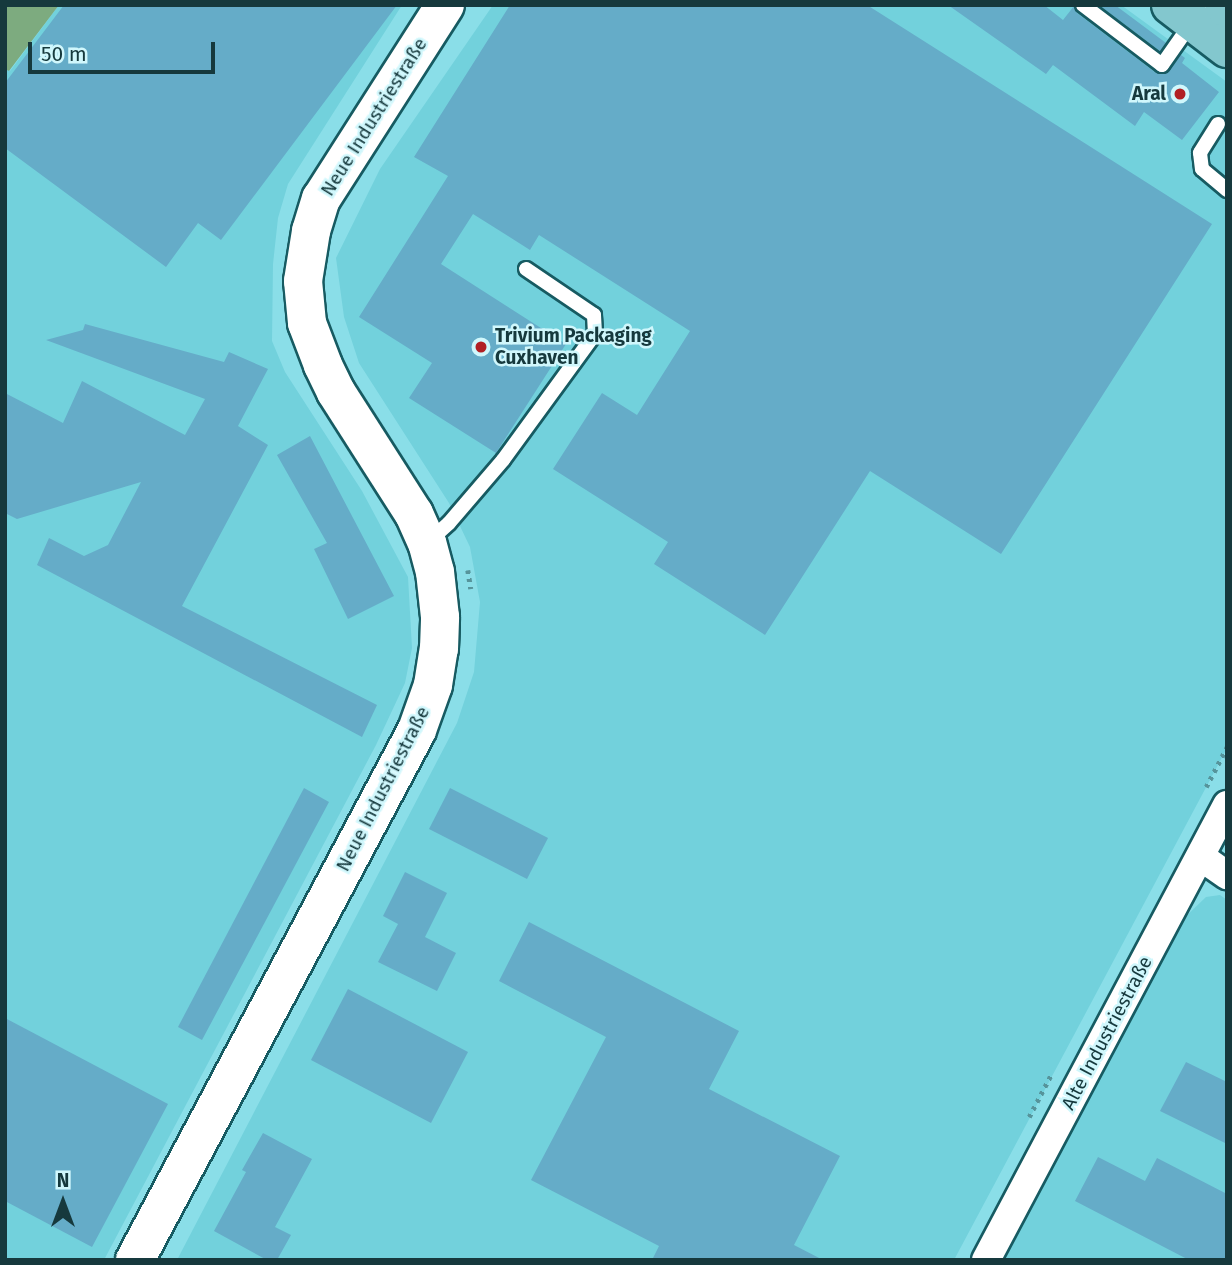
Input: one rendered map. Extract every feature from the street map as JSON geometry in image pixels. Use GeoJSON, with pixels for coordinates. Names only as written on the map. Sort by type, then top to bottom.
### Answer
{"type":"FeatureCollection","features":[{"type":"Feature","properties":{"kind":"main road"},"geometry":{"type":"LineString","coordinates":[[1204,9],[1227,48]]}},
{"type":"Feature","properties":{"kind":"street","name":"Neue Industriestraße"},"geometry":{"type":"LineString","coordinates":[[135,1260],[426,708],[439,649],[440,617],[435,572],[438,533],[414,514],[336,392],[307,323],[303,281],[311,231],[321,198],[445,5]]}},
{"type":"Feature","properties":{"kind":"street","name":"Alte Industriestraße"},"geometry":{"type":"LineString","coordinates":[[986,1260],[1227,805]]}},
{"type":"Feature","properties":{"kind":"street"},"geometry":{"type":"LineString","coordinates":[[1201,857],[1227,875]]}},
{"type":"Feature","properties":{"kind":"lane"},"geometry":{"type":"LineString","coordinates":[[1083,5],[1162,65],[1204,9]]}},
{"type":"Feature","properties":{"kind":"lane"},"geometry":{"type":"LineString","coordinates":[[1218,124],[1200,153],[1202,169],[1227,190]]}},
{"type":"Feature","properties":{"kind":"lane"},"geometry":{"type":"LineString","coordinates":[[438,533],[503,460],[595,334],[594,315],[526,270]]}},
{"type":"Feature","properties":{"kind":"path"},"geometry":{"type":"LineString","coordinates":[[438,533],[471,575],[471,599]]}},
{"type":"Feature","properties":{"kind":"shaded area"},"geometry":{"type":"Polygon","coordinates":[[[59,5],[402,5],[288,184],[278,218],[273,264],[272,341],[285,372],[362,491],[408,577],[412,648],[405,683],[376,745],[104,1260],[5,1260],[5,69],[10,71],[59,5]]]}},
{"type":"Feature","properties":{"kind":"shaded area"},"geometry":{"type":"Polygon","coordinates":[[[493,5],[1121,5],[1227,82],[1227,748],[954,1260],[177,1260],[457,723],[474,672],[480,602],[470,547],[449,503],[359,363],[344,317],[336,258],[380,169],[493,5]]]}},
{"type":"Feature","properties":{"kind":"shaded area"},"geometry":{"type":"Polygon","coordinates":[[[1220,895],[1227,900],[1227,1260],[1004,1260],[1181,921],[1206,897],[1220,895]]]}},
{"type":"Feature","properties":{"kind":"green space"},"geometry":{"type":"Polygon","coordinates":[[[5,5],[59,5],[9,71],[5,69],[5,5]]]}},
{"type":"Feature","properties":{"kind":"building"},"geometry":{"type":"Polygon","coordinates":[[[64,5],[397,5],[221,240],[198,223],[166,267],[5,148],[5,83],[64,5]]]}},
{"type":"Feature","properties":{"kind":"building"},"geometry":{"type":"Polygon","coordinates":[[[510,5],[867,5],[1212,224],[1001,554],[870,471],[765,635],[654,564],[668,542],[553,469],[602,393],[637,415],[690,331],[539,235],[530,250],[473,214],[441,264],[566,344],[496,453],[409,398],[432,363],[359,317],[448,176],[414,157],[510,5]]]}},
{"type":"Feature","properties":{"kind":"building"},"geometry":{"type":"Polygon","coordinates":[[[948,5],[1044,5],[1063,20],[1074,6],[1077,13],[1156,73],[1167,73],[1181,55],[1185,58],[1182,63],[1219,92],[1182,140],[1144,112],[1135,126],[1053,65],[1046,74],[948,5]]]}},
{"type":"Feature","properties":{"kind":"building"},"geometry":{"type":"Polygon","coordinates":[[[1099,5],[1115,5],[1166,43],[1160,51],[1099,5]]]}},
{"type":"Feature","properties":{"kind":"building"},"geometry":{"type":"Polygon","coordinates":[[[85,324],[224,362],[229,352],[268,369],[238,426],[268,445],[182,606],[377,705],[362,737],[37,565],[49,538],[84,556],[108,545],[141,482],[17,519],[5,513],[5,393],[63,423],[82,381],[185,435],[205,399],[46,340],[83,330],[85,324]]]}},
{"type":"Feature","properties":{"kind":"building"},"geometry":{"type":"Polygon","coordinates":[[[310,436],[394,596],[348,619],[314,549],[327,543],[277,455],[310,436]]]}},
{"type":"Feature","properties":{"kind":"building"},"geometry":{"type":"Polygon","coordinates":[[[304,788],[329,802],[202,1040],[178,1027],[304,788]]]}},
{"type":"Feature","properties":{"kind":"building"},"geometry":{"type":"Polygon","coordinates":[[[450,788],[548,838],[527,879],[429,829],[450,788]]]}},
{"type":"Feature","properties":{"kind":"building"},"geometry":{"type":"Polygon","coordinates":[[[405,872],[447,893],[425,937],[456,953],[437,991],[378,962],[398,924],[383,916],[405,872]]]}},
{"type":"Feature","properties":{"kind":"building"},"geometry":{"type":"Polygon","coordinates":[[[529,922],[739,1031],[709,1089],[840,1156],[794,1245],[823,1260],[652,1260],[659,1246],[531,1180],[606,1037],[499,981],[529,922]]]}},
{"type":"Feature","properties":{"kind":"building"},"geometry":{"type":"Polygon","coordinates":[[[348,989],[468,1052],[431,1123],[311,1060],[348,989]]]}},
{"type":"Feature","properties":{"kind":"building"},"geometry":{"type":"Polygon","coordinates":[[[5,1018],[168,1104],[92,1247],[5,1201],[5,1018]]]}},
{"type":"Feature","properties":{"kind":"building"},"geometry":{"type":"Polygon","coordinates":[[[1186,1062],[1227,1082],[1227,1144],[1160,1111],[1186,1062]]]}},
{"type":"Feature","properties":{"kind":"building"},"geometry":{"type":"Polygon","coordinates":[[[263,1133],[312,1159],[275,1227],[291,1235],[277,1260],[267,1260],[214,1231],[246,1172],[242,1170],[263,1133]]]}},
{"type":"Feature","properties":{"kind":"building"},"geometry":{"type":"Polygon","coordinates":[[[1098,1157],[1145,1181],[1157,1158],[1227,1194],[1227,1260],[1189,1260],[1075,1201],[1098,1157]]]}},
{"type":"Feature","properties":{"kind":"place","name":"Aral"},"geometry":{"type":"Point","coordinates":[1180,94]}},
{"type":"Feature","properties":{"kind":"place","name":"Trivium Packaging Cuxhaven"},"geometry":{"type":"Point","coordinates":[481,347]}}]}
